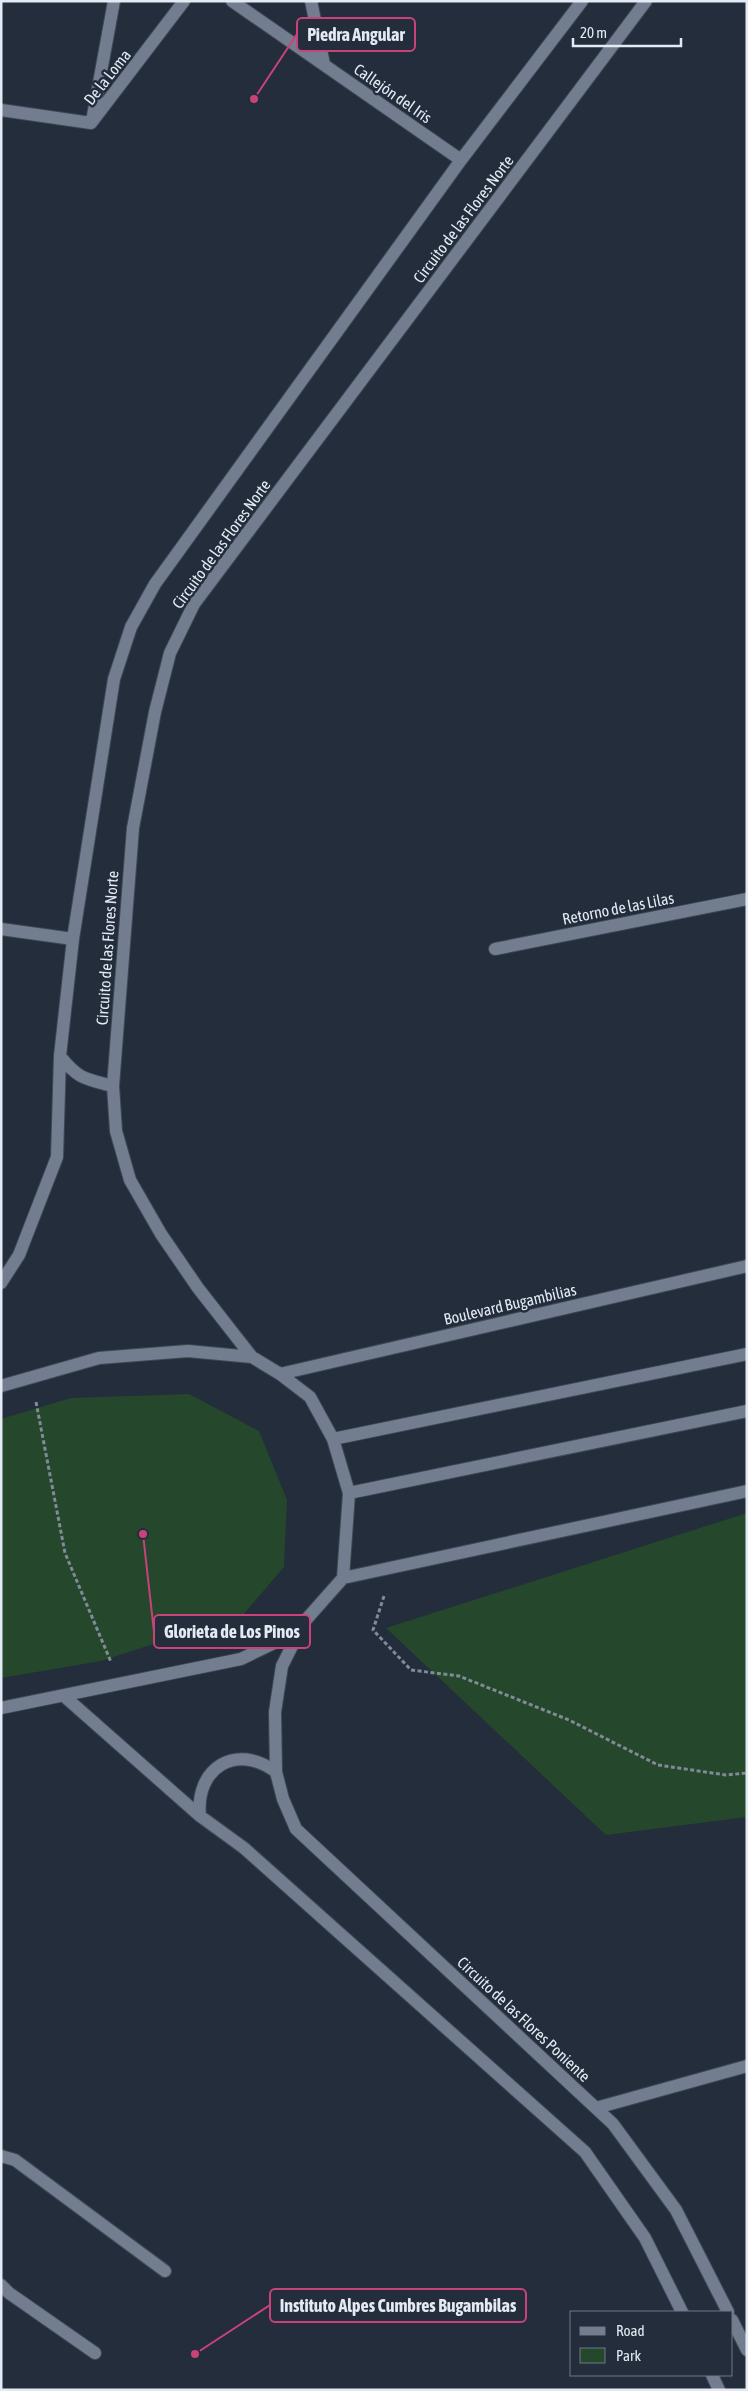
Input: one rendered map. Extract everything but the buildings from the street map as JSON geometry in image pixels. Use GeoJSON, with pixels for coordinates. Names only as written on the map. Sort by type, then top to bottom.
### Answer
{"type":"FeatureCollection","features":[{"type":"Feature","properties":{"kind":"street"},"geometry":{"type":"LineString","coordinates":[[91,124],[114,1]]}},
{"type":"Feature","properties":{"kind":"street","name":"De la Loma"},"geometry":{"type":"LineString","coordinates":[[1,110],[91,124],[184,1]]}},
{"type":"Feature","properties":{"kind":"street","name":"Callejón del Iris"},"geometry":{"type":"LineString","coordinates":[[232,1],[461,160]]}},
{"type":"Feature","properties":{"kind":"street"},"geometry":{"type":"LineString","coordinates":[[310,1],[324,64]]}},
{"type":"Feature","properties":{"kind":"street","name":"Circuito de las Flores Norte"},"geometry":{"type":"LineString","coordinates":[[1,1283],[19,1255],[57,1157],[60,1056],[73,939],[114,679],[131,627],[155,584],[461,160],[582,1]]}},
{"type":"Feature","properties":{"kind":"street","name":"Circuito de las Flores Norte"},"geometry":{"type":"LineString","coordinates":[[252,1357],[182,1265],[161,1234],[130,1180],[116,1132],[113,1086],[133,828],[155,712],[170,653],[194,604],[646,1]]}},
{"type":"Feature","properties":{"kind":"street","name":"Retorno de las Lilas"},"geometry":{"type":"LineString","coordinates":[[495,949],[747,899]]}},
{"type":"Feature","properties":{"kind":"street"},"geometry":{"type":"LineString","coordinates":[[1,929],[73,939]]}},
{"type":"Feature","properties":{"kind":"street"},"geometry":{"type":"LineString","coordinates":[[60,1056],[73,1072],[85,1079],[113,1086]]}},
{"type":"Feature","properties":{"kind":"street","name":"Boulevard Bugambilias"},"geometry":{"type":"LineString","coordinates":[[280,1374],[747,1266]]}},
{"type":"Feature","properties":{"kind":"street"},"geometry":{"type":"LineString","coordinates":[[1,1386],[99,1358],[188,1351],[252,1357],[280,1374],[310,1397],[333,1439],[348,1493],[343,1578]]}},
{"type":"Feature","properties":{"kind":"street"},"geometry":{"type":"LineString","coordinates":[[333,1439],[747,1354]]}},
{"type":"Feature","properties":{"kind":"street"},"geometry":{"type":"LineString","coordinates":[[348,1493],[747,1411]]}},
{"type":"Feature","properties":{"kind":"street"},"geometry":{"type":"LineString","coordinates":[[1,1708],[241,1658],[274,1643],[304,1622],[343,1578],[747,1491]]}},
{"type":"Feature","properties":{"kind":"street","name":"Circuito de las Flores Poniente"},"geometry":{"type":"LineString","coordinates":[[304,1622],[282,1666],[275,1712],[276,1772],[282,1799],[296,1830],[613,2124],[676,2210],[727,2311]]}},
{"type":"Feature","properties":{"kind":"street"},"geometry":{"type":"LineString","coordinates":[[64,1696],[200,1816],[244,1848],[585,2152],[645,2238],[682,2311]]}},
{"type":"Feature","properties":{"kind":"street"},"geometry":{"type":"LineString","coordinates":[[200,1816],[199,1801],[202,1786],[210,1773],[222,1764],[235,1759],[250,1759],[264,1763],[276,1772]]}},
{"type":"Feature","properties":{"kind":"street"},"geometry":{"type":"LineString","coordinates":[[596,2108],[747,2066]]}},
{"type":"Feature","properties":{"kind":"street"},"geometry":{"type":"LineString","coordinates":[[1,2156],[15,2160],[165,2271]]}},
{"type":"Feature","properties":{"kind":"street"},"geometry":{"type":"LineString","coordinates":[[1,2285],[9,2293],[95,2353]]}},
{"type":"Feature","properties":{"kind":"street"},"geometry":{"type":"LineString","coordinates":[[733,2322],[747,2350]]}},
{"type":"Feature","properties":{"kind":"street"},"geometry":{"type":"LineString","coordinates":[[712,2376],[719,2390]]}},
{"type":"Feature","properties":{"kind":"path"},"geometry":{"type":"LineString","coordinates":[[29,1378],[65,1553],[120,1684]]}},
{"type":"Feature","properties":{"kind":"path"},"geometry":{"type":"LineString","coordinates":[[392,1567],[373,1630],[411,1670],[460,1676],[569,1720],[658,1765],[726,1775],[747,1773]]}},
{"type":"Feature","properties":{"kind":"green space"},"geometry":{"type":"Polygon","coordinates":[[[189,1394],[259,1431],[287,1500],[284,1567],[243,1615],[101,1661],[1,1678],[1,1419],[71,1398],[189,1394]]]}},
{"type":"Feature","properties":{"kind":"green space"},"geometry":{"type":"Polygon","coordinates":[[[747,1513],[747,1817],[606,1835],[386,1628],[747,1513]]]}},
{"type":"Feature","properties":{"kind":"place","name":"Piedra Angular"},"geometry":{"type":"Point","coordinates":[254,99]}},
{"type":"Feature","properties":{"kind":"place","name":"Glorieta de Los Pinos"},"geometry":{"type":"Point","coordinates":[143,1534]}},
{"type":"Feature","properties":{"kind":"place","name":"Instituto Alpes Cumbres Bugambilas"},"geometry":{"type":"Point","coordinates":[195,2354]}}]}
